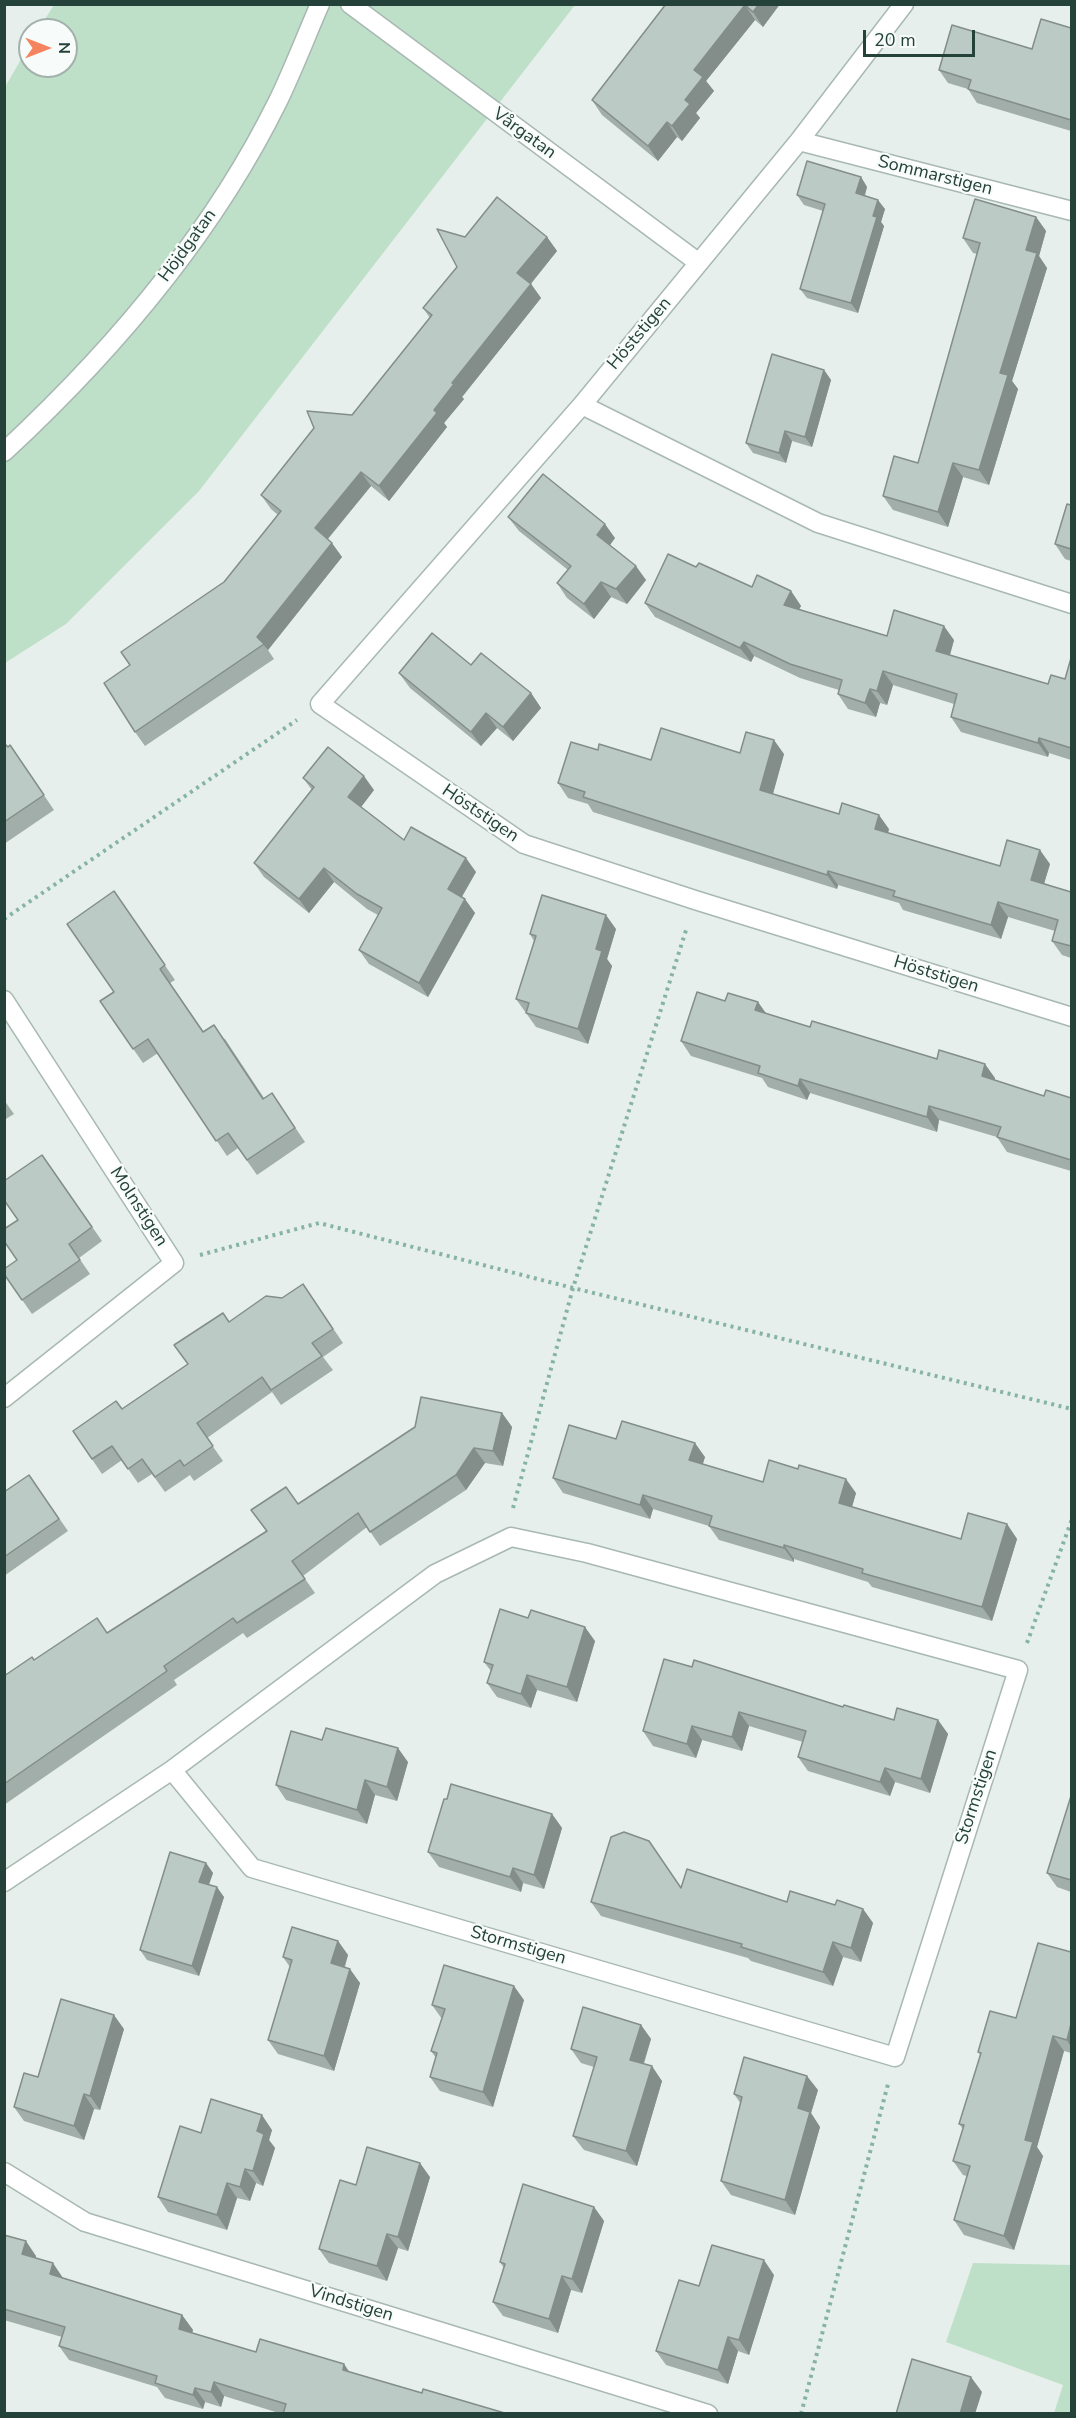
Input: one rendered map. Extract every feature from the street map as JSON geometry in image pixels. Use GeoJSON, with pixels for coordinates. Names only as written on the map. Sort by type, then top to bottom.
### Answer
{"type":"FeatureCollection","features":[{"type":"Feature","properties":{"kind":"street","name":"Höjdgatan"},"geometry":{"type":"LineString","coordinates":[[4,452],[56,404],[141,310],[213,213],[278,102],[320,4]]}},
{"type":"Feature","properties":{"kind":"street","name":"Vårgatan"},"geometry":{"type":"LineString","coordinates":[[350,4],[699,263]]}},
{"type":"Feature","properties":{"kind":"street"},"geometry":{"type":"LineString","coordinates":[[699,263],[799,141],[904,4]]}},
{"type":"Feature","properties":{"kind":"street","name":"Sommarstigen"},"geometry":{"type":"LineString","coordinates":[[799,141],[1071,211]]}},
{"type":"Feature","properties":{"kind":"street","name":"Höststigen"},"geometry":{"type":"LineString","coordinates":[[699,263],[582,405],[320,704],[524,844],[695,900],[1071,1017]]}},
{"type":"Feature","properties":{"kind":"street"},"geometry":{"type":"LineString","coordinates":[[582,405],[818,523],[1071,604]]}},
{"type":"Feature","properties":{"kind":"street","name":"Molnstigen"},"geometry":{"type":"LineString","coordinates":[[4,1000],[174,1263],[4,1398]]}},
{"type":"Feature","properties":{"kind":"street"},"geometry":{"type":"LineString","coordinates":[[4,1882],[172,1770],[435,1574],[511,1537],[587,1553],[1017,1670]]}},
{"type":"Feature","properties":{"kind":"street","name":"Stormstigen"},"geometry":{"type":"LineString","coordinates":[[172,1770],[252,1868],[895,2057],[1017,1670]]}},
{"type":"Feature","properties":{"kind":"street","name":"Vindstigen"},"geometry":{"type":"LineString","coordinates":[[4,2172],[85,2222],[708,2414]]}},
{"type":"Feature","properties":{"kind":"path"},"geometry":{"type":"LineString","coordinates":[[4,919],[320,704]]}},
{"type":"Feature","properties":{"kind":"path"},"geometry":{"type":"LineString","coordinates":[[511,1537],[513,1507],[573,1288],[695,900]]}},
{"type":"Feature","properties":{"kind":"path"},"geometry":{"type":"LineString","coordinates":[[174,1263],[237,1243],[319,1223],[573,1288],[1071,1409]]}},
{"type":"Feature","properties":{"kind":"path"},"geometry":{"type":"LineString","coordinates":[[1017,1670],[1071,1519]]}},
{"type":"Feature","properties":{"kind":"path"},"geometry":{"type":"LineString","coordinates":[[801,2414],[895,2057]]}},
{"type":"Feature","properties":{"kind":"green space"},"geometry":{"type":"Polygon","coordinates":[[[54,5],[575,5],[199,491],[66,624],[5,663],[5,87],[18,65],[18,78],[78,78],[78,18],[46,18],[54,5]]]}},
{"type":"Feature","properties":{"kind":"green space"},"geometry":{"type":"Polygon","coordinates":[[[973,2263],[1071,2265],[1071,2413],[1054,2413],[1063,2385],[946,2342],[973,2263]]]}},
{"type":"Feature","properties":{"kind":"building"},"geometry":{"type":"Polygon","coordinates":[[[666,4],[759,4],[753,12],[745,5],[694,70],[703,77],[685,100],[690,104],[672,126],[667,122],[648,146],[592,100],[666,4]]]}},
{"type":"Feature","properties":{"kind":"building"},"geometry":{"type":"Polygon","coordinates":[[[1041,19],[1071,28],[1071,120],[968,89],[971,80],[939,70],[952,25],[1032,49],[1041,19]]]}},
{"type":"Feature","properties":{"kind":"building"},"geometry":{"type":"Polygon","coordinates":[[[807,161],[861,177],[856,193],[878,200],[873,216],[877,217],[851,303],[800,289],[825,204],[797,195],[807,161]]]}},
{"type":"Feature","properties":{"kind":"building"},"geometry":{"type":"Polygon","coordinates":[[[497,197],[547,237],[517,273],[531,284],[452,383],[454,384],[434,410],[437,413],[379,486],[361,472],[315,528],[332,543],[257,637],[264,644],[135,732],[104,683],[130,665],[121,652],[224,582],[281,511],[261,495],[314,428],[307,411],[352,415],[432,315],[423,308],[457,267],[437,229],[465,237],[497,197]]]}},
{"type":"Feature","properties":{"kind":"building"},"geometry":{"type":"Polygon","coordinates":[[[975,199],[1036,217],[1026,250],[1037,253],[1000,373],[1008,375],[979,470],[953,463],[938,512],[883,496],[894,456],[918,463],[980,243],[963,238],[975,199]]]}},
{"type":"Feature","properties":{"kind":"building"},"geometry":{"type":"Polygon","coordinates":[[[772,354],[824,370],[805,437],[785,431],[779,453],[746,443],[772,354]]]}},
{"type":"Feature","properties":{"kind":"building"},"geometry":{"type":"Polygon","coordinates":[[[543,474],[605,524],[597,535],[636,566],[616,589],[601,582],[584,604],[557,583],[571,566],[508,517],[543,474]]]}},
{"type":"Feature","properties":{"kind":"building"},"geometry":{"type":"Polygon","coordinates":[[[1067,504],[1071,505],[1071,549],[1055,544],[1067,504]]]}},
{"type":"Feature","properties":{"kind":"building"},"geometry":{"type":"Polygon","coordinates":[[[668,554],[696,567],[699,563],[752,587],[757,575],[791,591],[784,605],[887,636],[894,610],[944,626],[936,651],[1048,684],[1051,675],[1065,679],[1071,658],[1071,748],[1039,738],[1038,743],[951,717],[957,694],[883,671],[877,691],[870,689],[865,703],[838,694],[842,680],[790,664],[744,642],[740,648],[645,603],[668,554]]]}},
{"type":"Feature","properties":{"kind":"building"},"geometry":{"type":"Polygon","coordinates":[[[432,633],[471,665],[481,653],[531,693],[503,727],[486,713],[471,732],[399,673],[432,633]]]}},
{"type":"Feature","properties":{"kind":"building"},"geometry":{"type":"Polygon","coordinates":[[[661,728],[740,753],[746,732],[774,740],[760,790],[839,814],[842,803],[879,815],[875,829],[1000,866],[1007,840],[1040,850],[1031,880],[1071,892],[1071,946],[1052,941],[1058,920],[998,902],[991,925],[893,896],[895,891],[828,871],[827,875],[583,797],[585,792],[558,783],[571,742],[598,750],[599,744],[651,760],[661,728]]]}},
{"type":"Feature","properties":{"kind":"building"},"geometry":{"type":"Polygon","coordinates":[[[4,743],[8,747],[10,745],[44,795],[4,822],[4,743]]]}},
{"type":"Feature","properties":{"kind":"building"},"geometry":{"type":"Polygon","coordinates":[[[328,747],[364,776],[348,797],[404,840],[411,827],[466,858],[448,889],[465,899],[419,983],[359,950],[382,908],[357,894],[324,868],[299,899],[254,863],[314,787],[303,778],[328,747]]]}},
{"type":"Feature","properties":{"kind":"building"},"geometry":{"type":"Polygon","coordinates":[[[114,891],[165,965],[160,969],[203,1032],[214,1025],[263,1099],[272,1093],[295,1128],[247,1160],[228,1133],[216,1141],[148,1039],[133,1049],[100,1001],[114,992],[67,924],[114,891]]]}},
{"type":"Feature","properties":{"kind":"building"},"geometry":{"type":"Polygon","coordinates":[[[542,895],[606,915],[596,949],[602,951],[578,1029],[526,1013],[529,1003],[516,999],[536,936],[530,934],[542,895]]]}},
{"type":"Feature","properties":{"kind":"building"},"geometry":{"type":"Polygon","coordinates":[[[697,992],[725,1001],[728,993],[758,1002],[755,1010],[810,1027],[812,1021],[937,1059],[939,1050],[985,1064],[982,1076],[1044,1096],[1046,1090],[1071,1098],[1071,1160],[997,1137],[1001,1127],[929,1106],[927,1117],[800,1079],[798,1086],[758,1073],[760,1066],[681,1041],[697,992]]]}},
{"type":"Feature","properties":{"kind":"building"},"geometry":{"type":"Polygon","coordinates":[[[42,1155],[92,1227],[69,1244],[80,1260],[22,1300],[4,1274],[4,1269],[17,1260],[4,1241],[4,1229],[18,1220],[4,1200],[4,1181],[42,1155]]]}},
{"type":"Feature","properties":{"kind":"building"},"geometry":{"type":"Polygon","coordinates":[[[303,1284],[333,1329],[312,1343],[322,1356],[271,1390],[262,1377],[197,1423],[213,1446],[184,1466],[180,1460],[155,1477],[142,1459],[128,1469],[112,1446],[92,1459],[73,1431],[116,1401],[122,1409],[188,1364],[174,1345],[223,1313],[229,1322],[266,1296],[282,1298],[303,1284]]]}},
{"type":"Feature","properties":{"kind":"building"},"geometry":{"type":"Polygon","coordinates":[[[421,1397],[502,1413],[493,1451],[474,1448],[456,1475],[370,1532],[358,1513],[292,1561],[305,1579],[237,1623],[233,1618],[164,1666],[167,1671],[4,1784],[4,1676],[32,1657],[34,1660],[97,1618],[107,1633],[267,1531],[251,1510],[286,1487],[298,1504],[415,1427],[421,1397]]]}},
{"type":"Feature","properties":{"kind":"building"},"geometry":{"type":"Polygon","coordinates":[[[622,1421],[695,1443],[689,1460],[763,1482],[769,1460],[798,1469],[799,1465],[846,1479],[839,1503],[961,1539],[968,1513],[1007,1524],[982,1607],[862,1573],[863,1569],[784,1545],[784,1548],[709,1526],[712,1516],[643,1495],[640,1505],[553,1478],[569,1425],[616,1439],[622,1421]]]}},
{"type":"Feature","properties":{"kind":"building"},"geometry":{"type":"Polygon","coordinates":[[[29,1475],[59,1519],[4,1557],[4,1492],[29,1475]]]}},
{"type":"Feature","properties":{"kind":"building"},"geometry":{"type":"Polygon","coordinates":[[[500,1609],[528,1618],[531,1610],[585,1627],[567,1687],[527,1675],[521,1694],[487,1683],[493,1665],[484,1662],[500,1609]]]}},
{"type":"Feature","properties":{"kind":"building"},"geometry":{"type":"Polygon","coordinates":[[[664,1659],[692,1667],[694,1660],[843,1707],[844,1705],[894,1720],[897,1708],[938,1720],[921,1779],[885,1768],[880,1782],[798,1757],[806,1731],[739,1712],[732,1737],[692,1726],[687,1744],[643,1731],[664,1659]]]}},
{"type":"Feature","properties":{"kind":"building"},"geometry":{"type":"Polygon","coordinates":[[[326,1728],[398,1748],[387,1787],[365,1780],[357,1810],[276,1785],[291,1731],[322,1740],[326,1728]]]}},
{"type":"Feature","properties":{"kind":"building"},"geometry":{"type":"Polygon","coordinates":[[[451,1784],[552,1814],[534,1875],[513,1868],[510,1877],[428,1852],[444,1799],[447,1799],[451,1784]]]}},
{"type":"Feature","properties":{"kind":"building"},"geometry":{"type":"Polygon","coordinates":[[[1071,1796],[1071,1880],[1047,1873],[1071,1796]]]}},
{"type":"Feature","properties":{"kind":"building"},"geometry":{"type":"Polygon","coordinates":[[[624,1832],[649,1841],[681,1888],[687,1869],[787,1902],[790,1891],[835,1905],[837,1900],[863,1909],[851,1948],[833,1942],[823,1972],[741,1947],[742,1944],[591,1902],[611,1837],[624,1832]]]}},
{"type":"Feature","properties":{"kind":"building"},"geometry":{"type":"Polygon","coordinates":[[[170,1852],[206,1863],[199,1882],[217,1887],[192,1966],[140,1950],[170,1852]]]}},
{"type":"Feature","properties":{"kind":"building"},"geometry":{"type":"Polygon","coordinates":[[[292,1927],[338,1941],[331,1963],[350,1969],[324,2056],[268,2040],[292,1960],[283,1957],[292,1927]]]}},
{"type":"Feature","properties":{"kind":"building"},"geometry":{"type":"Polygon","coordinates":[[[1038,1943],[1071,1952],[1071,2024],[1067,2040],[1053,2036],[1025,2140],[1033,2142],[1004,2236],[954,2220],[970,2166],[953,2161],[964,2125],[959,2124],[981,2053],[978,2052],[990,2011],[1016,2018],[1038,1943]]]}},
{"type":"Feature","properties":{"kind":"building"},"geometry":{"type":"Polygon","coordinates":[[[444,1965],[514,1986],[483,2092],[430,2077],[437,2053],[431,2051],[445,2009],[432,2005],[444,1965]]]}},
{"type":"Feature","properties":{"kind":"building"},"geometry":{"type":"Polygon","coordinates":[[[61,1999],[114,2015],[90,2096],[84,2094],[74,2126],[14,2107],[24,2073],[38,2077],[61,1999]]]}},
{"type":"Feature","properties":{"kind":"building"},"geometry":{"type":"Polygon","coordinates":[[[583,2007],[641,2025],[630,2060],[652,2066],[626,2151],[573,2136],[597,2057],[571,2049],[583,2007]]]}},
{"type":"Feature","properties":{"kind":"building"},"geometry":{"type":"Polygon","coordinates":[[[744,2057],[807,2076],[798,2108],[810,2112],[785,2200],[721,2181],[742,2097],[734,2094],[744,2057]]]}},
{"type":"Feature","properties":{"kind":"building"},"geometry":{"type":"Polygon","coordinates":[[[211,2099],[262,2115],[257,2131],[264,2134],[253,2171],[245,2169],[240,2187],[227,2183],[217,2215],[158,2197],[180,2126],[201,2133],[211,2099]]]}},
{"type":"Feature","properties":{"kind":"building"},"geometry":{"type":"Polygon","coordinates":[[[367,2147],[420,2163],[398,2237],[387,2234],[377,2266],[319,2249],[340,2180],[356,2185],[367,2147]]]}},
{"type":"Feature","properties":{"kind":"building"},"geometry":{"type":"Polygon","coordinates":[[[523,2184],[594,2207],[572,2279],[562,2276],[549,2319],[493,2302],[505,2264],[500,2262],[523,2184]]]}},
{"type":"Feature","properties":{"kind":"building"},"geometry":{"type":"Polygon","coordinates":[[[4,2235],[26,2241],[22,2254],[53,2263],[50,2274],[182,2315],[179,2329],[256,2352],[260,2339],[344,2364],[343,2370],[422,2393],[423,2389],[508,2414],[283,2414],[286,2404],[214,2382],[211,2392],[195,2388],[193,2395],[155,2383],[157,2376],[59,2346],[65,2327],[4,2309],[4,2235]]]}},
{"type":"Feature","properties":{"kind":"building"},"geometry":{"type":"Polygon","coordinates":[[[712,2245],[764,2260],[739,2340],[728,2337],[718,2370],[656,2351],[679,2280],[699,2286],[712,2245]]]}},
{"type":"Feature","properties":{"kind":"building"},"geometry":{"type":"Polygon","coordinates":[[[912,2359],[971,2377],[960,2414],[896,2414],[912,2359]]]}}]}
